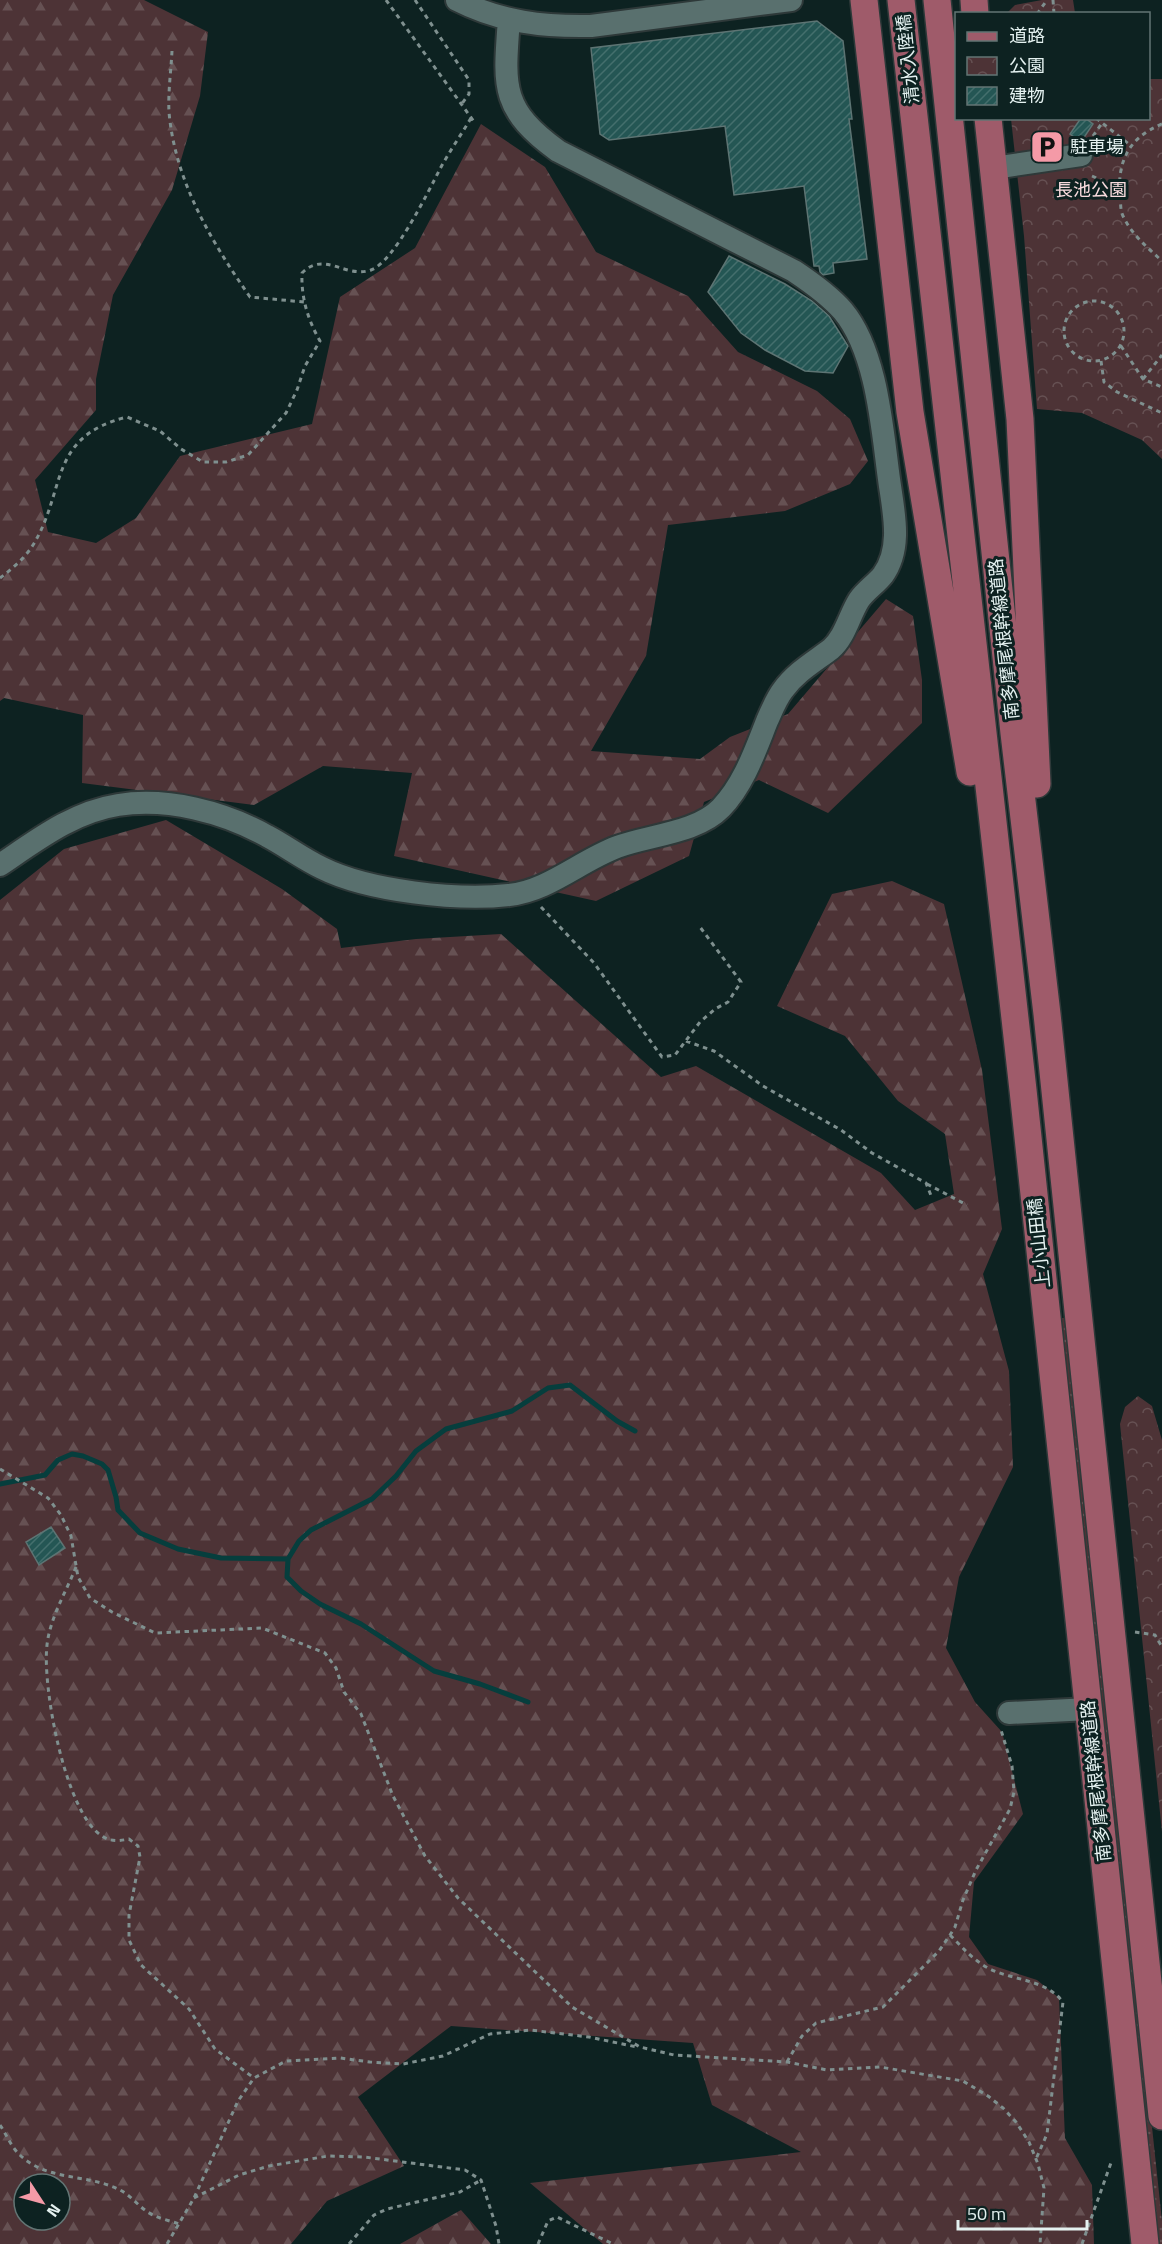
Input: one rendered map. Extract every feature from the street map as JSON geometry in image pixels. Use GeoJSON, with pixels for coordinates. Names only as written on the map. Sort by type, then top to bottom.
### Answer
{"type":"FeatureCollection","features":[{"type":"Feature","properties":{"kind":"main road"},"geometry":{"type":"LineString","coordinates":[[864,0],[910,412],[1023,1090]]}},
{"type":"Feature","properties":{"kind":"main road","name":"清水入陸橋"},"geometry":{"type":"LineString","coordinates":[[901,0],[914,119]]}},
{"type":"Feature","properties":{"kind":"main road","name":"清水入陸橋"},"geometry":{"type":"LineString","coordinates":[[937,0],[950,114]]}},
{"type":"Feature","properties":{"kind":"main road","name":"南多摩尾根幹線道路"},"geometry":{"type":"LineString","coordinates":[[950,114],[1014,733],[1062,1164]]}},
{"type":"Feature","properties":{"kind":"main road","name":"南多摩尾根幹線道路"},"geometry":{"type":"LineString","coordinates":[[914,119],[1031,1166]]}},
{"type":"Feature","properties":{"kind":"main road"},"geometry":{"type":"LineString","coordinates":[[988,120],[1030,419],[1047,1014]]}},
{"type":"Feature","properties":{"kind":"main road","name":"上小山田橋"},"geometry":{"type":"LineString","coordinates":[[1062,1164],[1078,1315]]}},
{"type":"Feature","properties":{"kind":"main road","name":"上小山田橋"},"geometry":{"type":"LineString","coordinates":[[1031,1166],[1047,1319]]}},
{"type":"Feature","properties":{"kind":"main road","name":"南多摩尾根幹線道路"},"geometry":{"type":"LineString","coordinates":[[1078,1315],[1162,2116]]}},
{"type":"Feature","properties":{"kind":"main road","name":"南多摩尾根幹線道路"},"geometry":{"type":"LineString","coordinates":[[1047,1319],[1145,2244]]}},
{"type":"Feature","properties":{"kind":"street"},"geometry":{"type":"LineString","coordinates":[[457,0],[484,12],[509,19],[540,25],[591,26],[791,0]]}},
{"type":"Feature","properties":{"kind":"street"},"geometry":{"type":"LineString","coordinates":[[0,865],[59,825],[80,816],[117,805],[171,804],[217,815],[264,834],[322,868],[372,885],[464,896],[504,896],[527,893],[617,847],[697,824],[712,816],[724,805],[747,770],[781,692],[812,661],[834,647],[860,599],[882,576],[891,561],[896,530],[883,432],[866,352],[845,314],[829,297],[794,271],[558,152],[537,136],[523,122],[512,104],[507,89],[505,73],[509,19]]}},
{"type":"Feature","properties":{"kind":"street"},"geometry":{"type":"LineString","coordinates":[[994,168],[1081,155]]}},
{"type":"Feature","properties":{"kind":"street"},"geometry":{"type":"LineString","coordinates":[[1005,1719],[1089,1708]]}},
{"type":"Feature","properties":{"kind":"path"},"geometry":{"type":"LineString","coordinates":[[386,0],[475,123]]}},
{"type":"Feature","properties":{"kind":"path"},"geometry":{"type":"LineString","coordinates":[[415,0],[469,80],[469,94],[461,105]]}},
{"type":"Feature","properties":{"kind":"path"},"geometry":{"type":"LineString","coordinates":[[172,51],[169,111],[178,159],[192,202],[221,255],[250,297],[304,302]]}},
{"type":"Feature","properties":{"kind":"path"},"geometry":{"type":"LineString","coordinates":[[0,578],[13,568],[33,546],[51,505],[65,459],[87,433],[127,417],[160,431],[181,449],[203,462],[226,462],[248,455],[286,413],[305,366],[320,341],[311,325],[304,302],[302,273],[311,265],[326,263],[358,273],[373,269],[385,261],[428,196],[441,168],[471,118]]}},
{"type":"Feature","properties":{"kind":"path"},"geometry":{"type":"LineString","coordinates":[[1098,120],[1130,145]]}},
{"type":"Feature","properties":{"kind":"path"},"geometry":{"type":"LineString","coordinates":[[1093,136],[1102,123]]}},
{"type":"Feature","properties":{"kind":"path"},"geometry":{"type":"LineString","coordinates":[[1162,124],[1142,134],[1130,145],[1122,163],[1119,184],[1122,213],[1137,238],[1162,261]]}},
{"type":"Feature","properties":{"kind":"path"},"geometry":{"type":"LineString","coordinates":[[1092,176],[1110,184],[1119,184]]}},
{"type":"Feature","properties":{"kind":"path"},"geometry":{"type":"LineString","coordinates":[[1099,301],[1110,305],[1121,316],[1124,326],[1125,332],[1121,346],[1113,356],[1101,361],[1080,358],[1068,346],[1064,334],[1065,322],[1070,313],[1078,306],[1088,302],[1099,301]]}},
{"type":"Feature","properties":{"kind":"path"},"geometry":{"type":"LineString","coordinates":[[1121,346],[1143,379],[1162,387]]}},
{"type":"Feature","properties":{"kind":"path"},"geometry":{"type":"LineString","coordinates":[[1143,379],[1162,355]]}},
{"type":"Feature","properties":{"kind":"path"},"geometry":{"type":"LineString","coordinates":[[1101,361],[1104,382],[1117,392],[1162,413]]}},
{"type":"Feature","properties":{"kind":"path"},"geometry":{"type":"LineString","coordinates":[[527,893],[594,963],[662,1057],[675,1055],[700,1022],[715,1009],[728,1002],[741,982],[700,927]]}},
{"type":"Feature","properties":{"kind":"path"},"geometry":{"type":"LineString","coordinates":[[686,1041],[714,1052],[763,1086],[841,1130],[872,1153],[967,1205]]}},
{"type":"Feature","properties":{"kind":"path"},"geometry":{"type":"LineString","coordinates":[[926,1183],[932,1198]]}},
{"type":"Feature","properties":{"kind":"path"},"geometry":{"type":"LineString","coordinates":[[0,1469],[48,1498],[61,1515],[71,1536],[78,1577],[90,1598],[112,1612],[155,1633],[262,1628],[325,1653],[336,1668],[344,1692],[361,1714],[393,1796],[424,1857],[458,1898],[572,2007],[640,2048]]}},
{"type":"Feature","properties":{"kind":"path"},"geometry":{"type":"LineString","coordinates":[[76,1567],[53,1620],[47,1644],[47,1680],[64,1768],[82,1811],[101,1836],[115,1841],[129,1839],[138,1846],[140,1857],[129,1915],[129,1940],[141,1965],[189,2009],[215,2049],[254,2078]]}},
{"type":"Feature","properties":{"kind":"path"},"geometry":{"type":"LineString","coordinates":[[1136,1632],[1155,1635],[1162,1647]]}},
{"type":"Feature","properties":{"kind":"path"},"geometry":{"type":"LineString","coordinates":[[787,2062],[802,2036],[816,2023],[883,2007],[939,1951],[950,1935],[976,1870],[1010,1809],[1014,1792],[1012,1766],[1001,1734],[1005,1719]]}},
{"type":"Feature","properties":{"kind":"path"},"geometry":{"type":"LineString","coordinates":[[950,1935],[976,1962],[993,1971],[1041,1985],[1055,1992],[1063,2002],[1047,2134],[1036,2159]]}},
{"type":"Feature","properties":{"kind":"path"},"geometry":{"type":"LineString","coordinates":[[167,2244],[194,2198],[238,2101],[254,2078],[286,2061],[340,2058],[403,2064],[443,2056],[490,2034],[530,2030],[589,2037],[674,2055],[787,2062],[827,2070],[880,2067],[963,2081],[988,2096],[1016,2122],[1029,2142],[1044,2188],[1040,2244]]}},
{"type":"Feature","properties":{"kind":"path"},"geometry":{"type":"LineString","coordinates":[[0,2125],[12,2146],[28,2162],[41,2169],[67,2177],[122,2190],[152,2215],[179,2224]]}},
{"type":"Feature","properties":{"kind":"path"},"geometry":{"type":"LineString","coordinates":[[194,2198],[239,2175],[269,2166],[328,2156],[364,2157],[465,2170],[481,2180],[496,2226],[499,2244]]}},
{"type":"Feature","properties":{"kind":"path"},"geometry":{"type":"LineString","coordinates":[[1082,2244],[1112,2160]]}},
{"type":"Feature","properties":{"kind":"path"},"geometry":{"type":"LineString","coordinates":[[349,2244],[374,2215],[387,2209],[460,2192],[481,2180]]}},
{"type":"Feature","properties":{"kind":"path"},"geometry":{"type":"LineString","coordinates":[[538,2244],[548,2222],[557,2217],[613,2244]]}},
{"type":"Feature","properties":{"kind":"green space"},"geometry":{"type":"Polygon","coordinates":[[[0,0],[144,0],[208,32],[200,96],[172,190],[113,295],[96,379],[96,410],[35,480],[48,532],[96,543],[136,518],[180,456],[312,424],[340,297],[415,248],[481,124],[545,167],[596,252],[688,296],[738,352],[817,391],[850,419],[868,461],[850,484],[785,511],[668,525],[646,656],[591,751],[700,759],[730,737],[788,714],[886,599],[913,616],[922,680],[922,723],[828,813],[759,780],[704,802],[689,856],[596,901],[394,856],[412,773],[323,766],[254,805],[82,783],[83,715],[4,698],[0,701],[0,0]]]}},
{"type":"Feature","properties":{"kind":"green space"},"geometry":{"type":"Polygon","coordinates":[[[1042,0],[1073,0],[1075,12],[1008,12],[1015,5],[1042,0]]]}},
{"type":"Feature","properties":{"kind":"green space","name":"長池公園"},"geometry":{"type":"Polygon","coordinates":[[[1150,79],[1162,79],[1162,459],[1142,440],[1082,413],[1037,409],[1024,236],[1011,120],[1150,120],[1150,79]]]}},
{"type":"Feature","properties":{"kind":"green space"},"geometry":{"type":"Polygon","coordinates":[[[166,820],[282,889],[337,929],[341,948],[416,939],[501,934],[661,1077],[696,1066],[881,1173],[915,1210],[954,1194],[945,1134],[898,1101],[845,1036],[777,1006],[832,894],[892,881],[944,904],[982,1070],[1002,1229],[983,1274],[1009,1371],[1013,1467],[959,1577],[946,1648],[975,1702],[1002,1732],[1023,1814],[974,1882],[969,1937],[988,1964],[1037,1980],[1059,1998],[1065,2138],[1092,2185],[1094,2244],[603,2244],[530,2183],[801,2152],[712,2105],[693,2043],[451,2026],[358,2097],[404,2166],[327,2201],[291,2244],[0,2244],[0,900],[64,849],[166,820]]]}},
{"type":"Feature","properties":{"kind":"green space"},"geometry":{"type":"Polygon","coordinates":[[[1058,1318],[1066,1318],[1162,2221],[1162,2244],[1157,2244],[1058,1318]]]}},
{"type":"Feature","properties":{"kind":"green space"},"geometry":{"type":"Polygon","coordinates":[[[1138,1396],[1152,1406],[1162,1440],[1162,1832],[1120,1424],[1125,1407],[1138,1396]]]}},
{"type":"Feature","properties":{"kind":"green space"},"geometry":{"type":"Polygon","coordinates":[[[461,2210],[491,2244],[400,2244],[461,2210]]]}},
{"type":"Feature","properties":{"kind":"building"},"geometry":{"type":"Polygon","coordinates":[[[817,21],[843,41],[852,119],[849,119],[867,259],[833,263],[834,273],[823,275],[819,266],[814,266],[804,186],[734,195],[725,126],[609,140],[600,134],[591,48],[817,21]]]}},
{"type":"Feature","properties":{"kind":"building"},"geometry":{"type":"Polygon","coordinates":[[[1080,120],[1088,120],[1093,124],[1081,142],[1070,134],[1080,120]]]}},
{"type":"Feature","properties":{"kind":"building"},"geometry":{"type":"Polygon","coordinates":[[[729,256],[785,284],[812,301],[829,316],[848,346],[833,373],[805,371],[765,350],[741,333],[708,292],[729,256]]]}},
{"type":"Feature","properties":{"kind":"building"},"geometry":{"type":"Polygon","coordinates":[[[51,1527],[65,1548],[39,1565],[26,1542],[51,1527]]]}},
{"type":"Feature","properties":{"kind":"waterway"},"geometry":{"type":"LineString","coordinates":[[528,1702],[480,1684],[434,1671],[361,1624],[320,1604],[301,1591],[287,1577],[288,1559],[299,1541],[311,1530],[372,1499],[396,1476],[416,1451],[446,1429],[512,1411],[548,1388],[570,1385],[617,1421],[635,1431]]}},
{"type":"Feature","properties":{"kind":"waterway"},"geometry":{"type":"LineString","coordinates":[[0,1484],[45,1475],[58,1460],[72,1454],[83,1456],[102,1464],[108,1470],[118,1510],[140,1533],[178,1549],[221,1558],[288,1559]]}},
{"type":"Feature","properties":{"kind":"place","name":"駐車場"},"geometry":{"type":"Point","coordinates":[1047,147]}}]}
